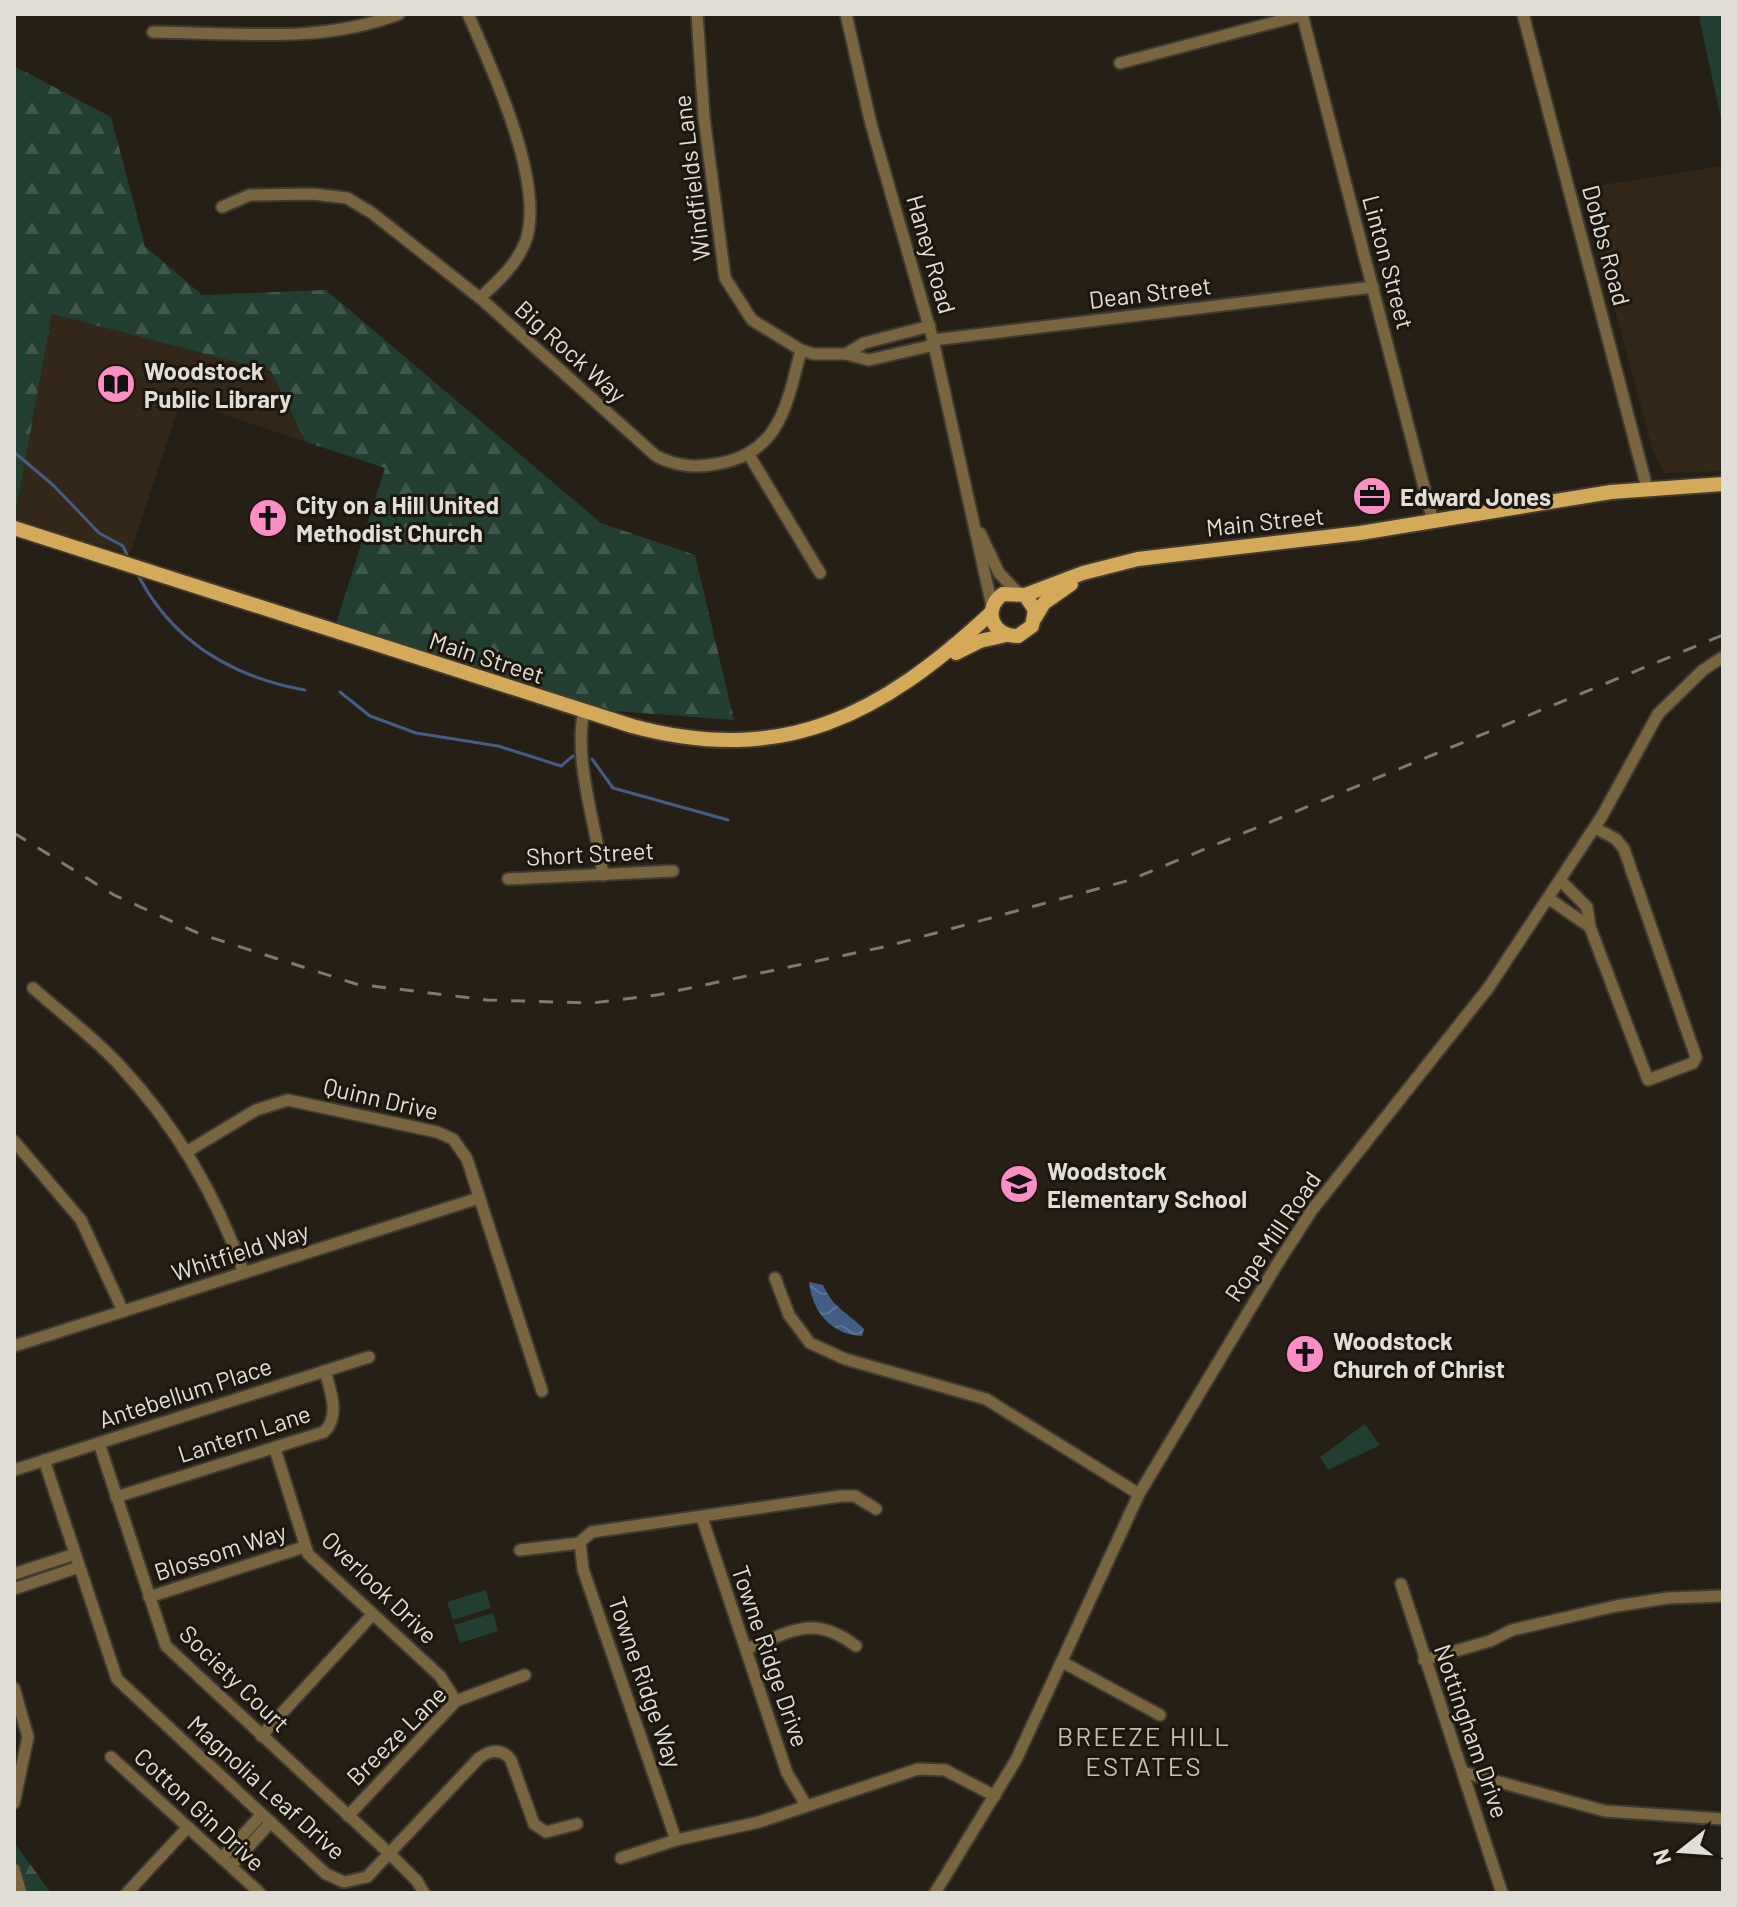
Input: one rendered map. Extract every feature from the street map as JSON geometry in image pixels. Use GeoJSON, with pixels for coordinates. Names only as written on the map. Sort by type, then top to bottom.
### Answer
{"type":"FeatureCollection","features":[{"type":"Feature","properties":{"kind":"main road","name":"Main Street"},"geometry":{"type":"LineString","coordinates":[[941,660],[1003,594],[1021,593],[1173,553],[1433,522],[1647,488],[1723,484]]}},
{"type":"Feature","properties":{"kind":"main road","name":"Main Street"},"geometry":{"type":"LineString","coordinates":[[14,528],[584,711],[681,738],[724,741],[771,739],[823,726],[860,711],[941,660],[980,641],[1022,634],[1052,595],[1094,572]]}},
{"type":"Feature","properties":{"kind":"main road"},"geometry":{"type":"LineString","coordinates":[[1021,593],[1034,606],[1034,622]]}},
{"type":"Feature","properties":{"kind":"main road"},"geometry":{"type":"LineString","coordinates":[[991,610],[995,627],[1006,635]]}},
{"type":"Feature","properties":{"kind":"street"},"geometry":{"type":"LineString","coordinates":[[153,32],[310,34],[364,27],[399,14]]}},
{"type":"Feature","properties":{"kind":"street"},"geometry":{"type":"LineString","coordinates":[[468,14],[503,96],[525,170],[530,208],[526,239],[511,269],[480,298]]}},
{"type":"Feature","properties":{"kind":"street","name":"Windfields Lane"},"geometry":{"type":"LineString","coordinates":[[697,14],[704,117],[725,278],[752,320],[801,350]]}},
{"type":"Feature","properties":{"kind":"street","name":"Haney Road"},"geometry":{"type":"LineString","coordinates":[[846,14],[864,96],[930,326],[991,610]]}},
{"type":"Feature","properties":{"kind":"street"},"geometry":{"type":"LineString","coordinates":[[1120,63],[1302,14]]}},
{"type":"Feature","properties":{"kind":"street","name":"Linton Street"},"geometry":{"type":"LineString","coordinates":[[1302,14],[1433,522]]}},
{"type":"Feature","properties":{"kind":"street","name":"Dobbs Road"},"geometry":{"type":"LineString","coordinates":[[1523,14],[1647,488]]}},
{"type":"Feature","properties":{"kind":"street","name":"Big Rock Way"},"geometry":{"type":"LineString","coordinates":[[222,207],[250,195],[313,194],[347,198],[372,213],[480,298],[656,456],[672,464],[696,467],[749,455]]}},
{"type":"Feature","properties":{"kind":"street","name":"Dean Street"},"geometry":{"type":"LineString","coordinates":[[934,343],[1373,287]]}},
{"type":"Feature","properties":{"kind":"street"},"geometry":{"type":"LineString","coordinates":[[846,354],[864,343],[930,326]]}},
{"type":"Feature","properties":{"kind":"street"},"geometry":{"type":"LineString","coordinates":[[820,573],[749,455],[771,435],[785,410],[801,350],[814,354],[846,354],[869,360],[934,343]]}},
{"type":"Feature","properties":{"kind":"street","name":"Haney Road"},"geometry":{"type":"LineString","coordinates":[[971,508],[999,573],[1021,593]]}},
{"type":"Feature","properties":{"kind":"street","name":"Rope Mill Road"},"geometry":{"type":"LineString","coordinates":[[935,1893],[995,1796],[1064,1663],[1139,1494],[1312,1210],[1489,987],[1595,828],[1658,714],[1703,670],[1723,657]]}},
{"type":"Feature","properties":{"kind":"street"},"geometry":{"type":"LineString","coordinates":[[584,711],[580,729],[582,755],[603,875]]}},
{"type":"Feature","properties":{"kind":"street"},"geometry":{"type":"LineString","coordinates":[[1560,880],[1587,907],[1590,927],[1648,1080],[1693,1063],[1696,1057],[1624,849],[1616,839],[1595,828]]}},
{"type":"Feature","properties":{"kind":"street","name":"Short Street"},"geometry":{"type":"LineString","coordinates":[[508,879],[673,871]]}},
{"type":"Feature","properties":{"kind":"street"},"geometry":{"type":"LineString","coordinates":[[1548,898],[1590,927]]}},
{"type":"Feature","properties":{"kind":"street"},"geometry":{"type":"LineString","coordinates":[[33,988],[119,1064],[188,1151],[229,1230],[244,1273]]}},
{"type":"Feature","properties":{"kind":"street","name":"Quinn Drive"},"geometry":{"type":"LineString","coordinates":[[188,1151],[268,1105],[300,1102],[453,1139],[461,1147],[542,1391]]}},
{"type":"Feature","properties":{"kind":"street"},"geometry":{"type":"LineString","coordinates":[[14,1141],[53,1183],[81,1220],[123,1311]]}},
{"type":"Feature","properties":{"kind":"street","name":"Whitfield Way"},"geometry":{"type":"LineString","coordinates":[[14,1346],[479,1198]]}},
{"type":"Feature","properties":{"kind":"street"},"geometry":{"type":"LineString","coordinates":[[775,1278],[789,1315],[810,1343],[845,1359],[986,1399],[1139,1494]]}},
{"type":"Feature","properties":{"kind":"street","name":"Antebellum Place"},"geometry":{"type":"LineString","coordinates":[[14,1470],[369,1357]]}},
{"type":"Feature","properties":{"kind":"street","name":"Lantern Lane"},"geometry":{"type":"LineString","coordinates":[[116,1497],[317,1436],[330,1427],[333,1400],[325,1371]]}},
{"type":"Feature","properties":{"kind":"street","name":"Society Court"},"geometry":{"type":"LineString","coordinates":[[99,1443],[166,1646],[390,1854],[424,1893]]}},
{"type":"Feature","properties":{"kind":"street","name":"Overlook Drive"},"geometry":{"type":"LineString","coordinates":[[275,1449],[304,1547],[440,1676],[456,1701]]}},
{"type":"Feature","properties":{"kind":"street","name":"Magnolia Leaf Drive"},"geometry":{"type":"LineString","coordinates":[[44,1460],[117,1679],[326,1874],[344,1882],[367,1877],[479,1758],[494,1751],[507,1754],[511,1760],[534,1824],[546,1832],[577,1824]]}},
{"type":"Feature","properties":{"kind":"street"},"geometry":{"type":"LineString","coordinates":[[520,1550],[580,1543],[592,1532],[841,1496],[855,1496],[876,1509]]}},
{"type":"Feature","properties":{"kind":"street","name":"Towne Ridge Drive"},"geometry":{"type":"LineString","coordinates":[[702,1518],[787,1773],[806,1805]]}},
{"type":"Feature","properties":{"kind":"street","name":"Towne Ridge Way"},"geometry":{"type":"LineString","coordinates":[[580,1543],[583,1569],[676,1840]]}},
{"type":"Feature","properties":{"kind":"street","name":"Blossom Way"},"geometry":{"type":"LineString","coordinates":[[149,1597],[304,1547]]}},
{"type":"Feature","properties":{"kind":"street"},"geometry":{"type":"LineString","coordinates":[[14,1574],[75,1554]]}},
{"type":"Feature","properties":{"kind":"street"},"geometry":{"type":"LineString","coordinates":[[14,1589],[79,1567]]}},
{"type":"Feature","properties":{"kind":"street","name":"Nottingham Drive"},"geometry":{"type":"LineString","coordinates":[[1401,1584],[1424,1660],[1466,1773],[1502,1893]]}},
{"type":"Feature","properties":{"kind":"street"},"geometry":{"type":"LineString","coordinates":[[1424,1660],[1490,1641],[1512,1630],[1616,1606],[1668,1598],[1723,1596]]}},
{"type":"Feature","properties":{"kind":"street"},"geometry":{"type":"LineString","coordinates":[[261,1736],[373,1614]]}},
{"type":"Feature","properties":{"kind":"street"},"geometry":{"type":"LineString","coordinates":[[746,1649],[816,1626],[836,1631],[856,1646]]}},
{"type":"Feature","properties":{"kind":"street"},"geometry":{"type":"LineString","coordinates":[[1064,1663],[1160,1715]]}},
{"type":"Feature","properties":{"kind":"street","name":"Breeze Lane"},"geometry":{"type":"LineString","coordinates":[[348,1816],[456,1701],[525,1675]]}},
{"type":"Feature","properties":{"kind":"street"},"geometry":{"type":"LineString","coordinates":[[14,1688],[28,1737],[14,1803]]}},
{"type":"Feature","properties":{"kind":"street","name":"Cotton Gin Drive"},"geometry":{"type":"LineString","coordinates":[[111,1757],[260,1893]]}},
{"type":"Feature","properties":{"kind":"street"},"geometry":{"type":"LineString","coordinates":[[621,1858],[676,1840],[759,1822],[897,1774],[929,1769],[962,1777],[995,1796]]}},
{"type":"Feature","properties":{"kind":"street"},"geometry":{"type":"LineString","coordinates":[[1466,1773],[1605,1811],[1723,1819]]}},
{"type":"Feature","properties":{"kind":"street"},"geometry":{"type":"LineString","coordinates":[[226,1862],[266,1818]]}},
{"type":"Feature","properties":{"kind":"street"},"geometry":{"type":"LineString","coordinates":[[127,1893],[188,1827]]}},
{"type":"Feature","properties":{"kind":"street"},"geometry":{"type":"LineString","coordinates":[[14,1869],[21,1893]]}},
{"type":"Feature","properties":{"kind":"shaded area"},"geometry":{"type":"Polygon","coordinates":[[[1723,166],[1723,471],[1664,473],[1653,451],[1582,188],[1723,166]]]}},
{"type":"Feature","properties":{"kind":"shaded area"},"geometry":{"type":"Polygon","coordinates":[[[52,314],[271,371],[306,442],[181,400],[130,554],[14,521],[52,314]]]}},
{"type":"Feature","properties":{"kind":"green space"},"geometry":{"type":"Polygon","coordinates":[[[1723,14],[1723,128],[1699,17],[1723,14]]]}},
{"type":"Feature","properties":{"kind":"green space"},"geometry":{"type":"Polygon","coordinates":[[[14,66],[111,117],[145,246],[202,295],[326,290],[601,523],[695,555],[734,720],[589,709],[335,627],[385,468],[306,442],[271,371],[52,314],[14,521],[14,66]]]}},
{"type":"Feature","properties":{"kind":"green space"},"geometry":{"type":"Polygon","coordinates":[[[1365,1424],[1380,1445],[1328,1470],[1320,1457],[1365,1424]]]}},
{"type":"Feature","properties":{"kind":"green space"},"geometry":{"type":"Polygon","coordinates":[[[486,1590],[491,1608],[453,1620],[447,1602],[486,1590]]]}},
{"type":"Feature","properties":{"kind":"green space"},"geometry":{"type":"Polygon","coordinates":[[[493,1613],[498,1631],[460,1643],[454,1625],[493,1613]]]}},
{"type":"Feature","properties":{"kind":"green space"},"geometry":{"type":"Polygon","coordinates":[[[14,1842],[51,1893],[14,1893],[14,1842]]]}},
{"type":"Feature","properties":{"kind":"water"},"geometry":{"type":"Polygon","coordinates":[[[809,1282],[823,1285],[836,1305],[864,1329],[862,1336],[841,1331],[825,1320],[814,1303],[809,1282]]]}},
{"type":"Feature","properties":{"kind":"waterway"},"geometry":{"type":"LineString","coordinates":[[14,452],[54,486],[99,533],[123,546],[127,555]]}},
{"type":"Feature","properties":{"kind":"waterway"},"geometry":{"type":"LineString","coordinates":[[139,577],[170,621],[208,653],[254,676],[305,690]]}},
{"type":"Feature","properties":{"kind":"waterway"},"geometry":{"type":"LineString","coordinates":[[340,692],[370,716],[416,733],[498,746],[561,766],[573,756]]}},
{"type":"Feature","properties":{"kind":"waterway"},"geometry":{"type":"LineString","coordinates":[[592,759],[613,788],[728,820]]}},
{"type":"Feature","properties":{"kind":"railway"},"geometry":{"type":"LineString","coordinates":[[14,833],[114,895],[200,934],[356,984],[487,1000],[592,1003],[657,995],[888,946],[1130,880],[1723,635]]}},
{"type":"Feature","properties":{"kind":"place","name":"Woodstock Public Library"},"geometry":{"type":"Point","coordinates":[116,384]}},
{"type":"Feature","properties":{"kind":"place","name":"Edward Jones"},"geometry":{"type":"Point","coordinates":[1372,496]}},
{"type":"Feature","properties":{"kind":"place","name":"City on a Hill United Methodist Church"},"geometry":{"type":"Point","coordinates":[268,518]}},
{"type":"Feature","properties":{"kind":"place","name":"Woodstock Elementary School"},"geometry":{"type":"Point","coordinates":[1019,1184]}},
{"type":"Feature","properties":{"kind":"place","name":"Woodstock Church of Christ"},"geometry":{"type":"Point","coordinates":[1305,1354]}},
{"type":"Feature","properties":{"kind":"district","name":"BREEZE HILL ESTATES"},"geometry":{"type":"Point","coordinates":[1144,1750]}}]}
